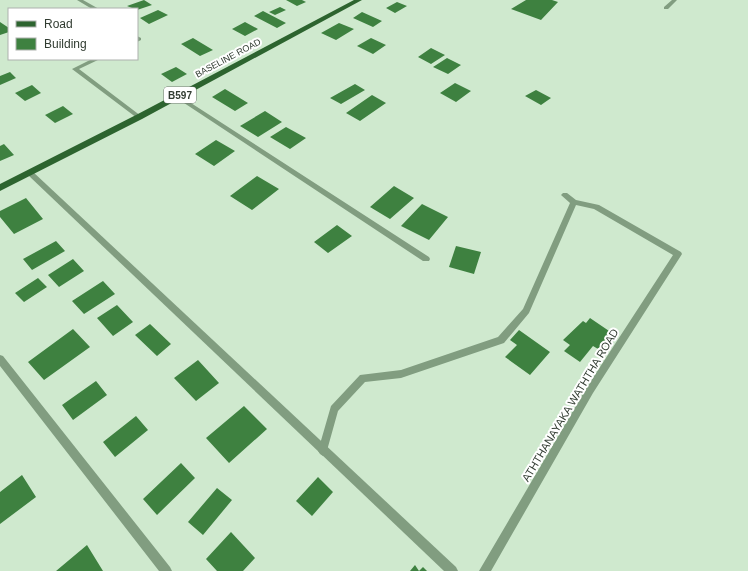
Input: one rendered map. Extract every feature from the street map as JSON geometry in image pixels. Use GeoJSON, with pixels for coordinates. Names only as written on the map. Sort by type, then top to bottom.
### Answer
{"type":"FeatureCollection","features":[{"type":"Feature","properties":{"kind":"main road","name":"BASELINE ROAD"},"geometry":{"type":"LineString","coordinates":[[0,188],[139,117],[359,0]]}},
{"type":"Feature","properties":{"kind":"street"},"geometry":{"type":"LineString","coordinates":[[79,0],[94,8]]}},
{"type":"Feature","properties":{"kind":"street"},"geometry":{"type":"LineString","coordinates":[[666,8],[676,0]]}},
{"type":"Feature","properties":{"kind":"street"},"geometry":{"type":"LineString","coordinates":[[96,60],[75,69],[139,117]]}},
{"type":"Feature","properties":{"kind":"street"},"geometry":{"type":"LineString","coordinates":[[177,96],[426,259]]}},
{"type":"Feature","properties":{"kind":"street"},"geometry":{"type":"LineString","coordinates":[[30,173],[323,451],[452,571]]}},
{"type":"Feature","properties":{"kind":"street"},"geometry":{"type":"LineString","coordinates":[[323,451],[334,409],[364,378],[401,374],[501,340],[526,312],[574,202],[565,195]]}},
{"type":"Feature","properties":{"kind":"street","name":"ATHTHANAYAKA WATHTHA ROAD"},"geometry":{"type":"LineString","coordinates":[[485,571],[590,390],[678,254],[596,207],[574,202]]}},
{"type":"Feature","properties":{"kind":"street"},"geometry":{"type":"LineString","coordinates":[[0,360],[166,571]]}},
{"type":"Feature","properties":{"kind":"building"},"geometry":{"type":"Polygon","coordinates":[[[144,0],[152,5],[138,10],[138,8],[127,6],[144,0]]]}},
{"type":"Feature","properties":{"kind":"building"},"geometry":{"type":"Polygon","coordinates":[[[286,0],[302,0],[306,2],[297,6],[286,0]]]}},
{"type":"Feature","properties":{"kind":"building"},"geometry":{"type":"Polygon","coordinates":[[[526,0],[552,0],[558,2],[541,20],[511,9],[526,0]]]}},
{"type":"Feature","properties":{"kind":"building"},"geometry":{"type":"Polygon","coordinates":[[[397,2],[407,6],[395,13],[386,8],[397,2]]]}},
{"type":"Feature","properties":{"kind":"building"},"geometry":{"type":"Polygon","coordinates":[[[280,7],[286,10],[275,15],[269,12],[280,7]]]}},
{"type":"Feature","properties":{"kind":"building"},"geometry":{"type":"Polygon","coordinates":[[[158,10],[168,15],[149,24],[140,18],[158,10]]]}},
{"type":"Feature","properties":{"kind":"building"},"geometry":{"type":"Polygon","coordinates":[[[263,11],[286,23],[277,28],[254,16],[263,11]]]}},
{"type":"Feature","properties":{"kind":"building"},"geometry":{"type":"Polygon","coordinates":[[[362,12],[382,21],[373,27],[353,18],[362,12]]]}},
{"type":"Feature","properties":{"kind":"building"},"geometry":{"type":"Polygon","coordinates":[[[0,22],[8,27],[8,32],[0,35],[0,22]]]}},
{"type":"Feature","properties":{"kind":"building"},"geometry":{"type":"Polygon","coordinates":[[[245,22],[258,29],[245,36],[232,29],[245,22]]]}},
{"type":"Feature","properties":{"kind":"building"},"geometry":{"type":"Polygon","coordinates":[[[339,23],[354,29],[336,40],[321,33],[339,23]]]}},
{"type":"Feature","properties":{"kind":"building"},"geometry":{"type":"Polygon","coordinates":[[[193,38],[213,50],[200,56],[181,44],[193,38]]]}},
{"type":"Feature","properties":{"kind":"building"},"geometry":{"type":"Polygon","coordinates":[[[371,38],[386,45],[373,54],[357,46],[371,38]]]}},
{"type":"Feature","properties":{"kind":"building"},"geometry":{"type":"Polygon","coordinates":[[[431,48],[445,55],[431,64],[418,57],[431,48]]]}},
{"type":"Feature","properties":{"kind":"building"},"geometry":{"type":"Polygon","coordinates":[[[447,58],[461,65],[448,74],[433,67],[447,58]]]}},
{"type":"Feature","properties":{"kind":"building"},"geometry":{"type":"Polygon","coordinates":[[[176,67],[187,74],[172,82],[161,74],[176,67]]]}},
{"type":"Feature","properties":{"kind":"building"},"geometry":{"type":"Polygon","coordinates":[[[10,72],[16,78],[0,85],[0,76],[10,72]]]}},
{"type":"Feature","properties":{"kind":"building"},"geometry":{"type":"Polygon","coordinates":[[[455,83],[471,91],[456,102],[440,93],[455,83]]]}},
{"type":"Feature","properties":{"kind":"building"},"geometry":{"type":"Polygon","coordinates":[[[355,84],[365,90],[341,104],[330,98],[355,84]]]}},
{"type":"Feature","properties":{"kind":"building"},"geometry":{"type":"Polygon","coordinates":[[[32,85],[41,93],[25,101],[15,93],[32,85]]]}},
{"type":"Feature","properties":{"kind":"building"},"geometry":{"type":"Polygon","coordinates":[[[225,89],[248,103],[235,111],[212,97],[225,89]]]}},
{"type":"Feature","properties":{"kind":"building"},"geometry":{"type":"Polygon","coordinates":[[[536,90],[551,98],[541,105],[525,96],[536,90]]]}},
{"type":"Feature","properties":{"kind":"building"},"geometry":{"type":"Polygon","coordinates":[[[372,95],[386,103],[360,121],[346,113],[372,95]]]}},
{"type":"Feature","properties":{"kind":"building"},"geometry":{"type":"Polygon","coordinates":[[[63,106],[73,114],[55,123],[45,115],[63,106]]]}},
{"type":"Feature","properties":{"kind":"building"},"geometry":{"type":"Polygon","coordinates":[[[265,111],[282,122],[258,137],[240,126],[265,111]]]}},
{"type":"Feature","properties":{"kind":"building"},"geometry":{"type":"Polygon","coordinates":[[[286,127],[306,138],[290,149],[270,137],[286,127]]]}},
{"type":"Feature","properties":{"kind":"building"},"geometry":{"type":"Polygon","coordinates":[[[216,140],[235,151],[214,166],[195,154],[216,140]]]}},
{"type":"Feature","properties":{"kind":"building"},"geometry":{"type":"Polygon","coordinates":[[[4,144],[14,155],[0,161],[0,146],[4,144]]]}},
{"type":"Feature","properties":{"kind":"building"},"geometry":{"type":"Polygon","coordinates":[[[257,176],[279,189],[252,210],[230,196],[257,176]]]}},
{"type":"Feature","properties":{"kind":"building"},"geometry":{"type":"Polygon","coordinates":[[[394,186],[414,198],[390,219],[370,207],[394,186]]]}},
{"type":"Feature","properties":{"kind":"building"},"geometry":{"type":"Polygon","coordinates":[[[26,198],[43,219],[14,234],[0,217],[0,211],[26,198]]]}},
{"type":"Feature","properties":{"kind":"building"},"geometry":{"type":"Polygon","coordinates":[[[422,204],[448,217],[429,240],[401,226],[422,204]]]}},
{"type":"Feature","properties":{"kind":"building"},"geometry":{"type":"Polygon","coordinates":[[[337,225],[352,236],[328,253],[314,242],[337,225]]]}},
{"type":"Feature","properties":{"kind":"building"},"geometry":{"type":"Polygon","coordinates":[[[56,241],[65,251],[32,270],[23,259],[56,241]]]}},
{"type":"Feature","properties":{"kind":"building"},"geometry":{"type":"Polygon","coordinates":[[[456,246],[481,252],[474,274],[449,267],[456,246]]]}},
{"type":"Feature","properties":{"kind":"building"},"geometry":{"type":"Polygon","coordinates":[[[73,259],[84,271],[59,287],[48,275],[73,259]]]}},
{"type":"Feature","properties":{"kind":"building"},"geometry":{"type":"Polygon","coordinates":[[[38,278],[47,287],[24,302],[15,293],[38,278]]]}},
{"type":"Feature","properties":{"kind":"building"},"geometry":{"type":"Polygon","coordinates":[[[103,281],[115,294],[84,314],[72,301],[103,281]]]}},
{"type":"Feature","properties":{"kind":"building"},"geometry":{"type":"Polygon","coordinates":[[[117,305],[133,322],[113,336],[97,318],[117,305]]]}},
{"type":"Feature","properties":{"kind":"building"},"geometry":{"type":"Polygon","coordinates":[[[590,318],[612,333],[598,349],[593,346],[580,362],[564,351],[570,345],[563,340],[583,321],[586,323],[590,318]]]}},
{"type":"Feature","properties":{"kind":"building"},"geometry":{"type":"Polygon","coordinates":[[[150,324],[171,344],[157,356],[135,335],[150,324]]]}},
{"type":"Feature","properties":{"kind":"building"},"geometry":{"type":"Polygon","coordinates":[[[73,329],[90,347],[44,380],[28,362],[73,329]]]}},
{"type":"Feature","properties":{"kind":"building"},"geometry":{"type":"Polygon","coordinates":[[[519,330],[550,352],[530,375],[505,357],[517,345],[510,340],[519,330]]]}},
{"type":"Feature","properties":{"kind":"building"},"geometry":{"type":"Polygon","coordinates":[[[198,360],[219,383],[196,401],[174,378],[198,360]]]}},
{"type":"Feature","properties":{"kind":"building"},"geometry":{"type":"Polygon","coordinates":[[[96,381],[107,395],[73,420],[62,405],[96,381]]]}},
{"type":"Feature","properties":{"kind":"building"},"geometry":{"type":"Polygon","coordinates":[[[244,406],[267,429],[229,463],[206,438],[244,406]]]}},
{"type":"Feature","properties":{"kind":"building"},"geometry":{"type":"Polygon","coordinates":[[[136,416],[148,430],[115,457],[103,442],[136,416]]]}},
{"type":"Feature","properties":{"kind":"building"},"geometry":{"type":"Polygon","coordinates":[[[181,463],[195,478],[157,515],[143,499],[181,463]]]}},
{"type":"Feature","properties":{"kind":"building"},"geometry":{"type":"Polygon","coordinates":[[[22,475],[36,497],[0,524],[0,492],[22,475]]]}},
{"type":"Feature","properties":{"kind":"building"},"geometry":{"type":"Polygon","coordinates":[[[318,477],[333,492],[312,516],[296,501],[318,477]]]}},
{"type":"Feature","properties":{"kind":"building"},"geometry":{"type":"Polygon","coordinates":[[[217,488],[232,500],[203,535],[188,522],[217,488]]]}},
{"type":"Feature","properties":{"kind":"building"},"geometry":{"type":"Polygon","coordinates":[[[231,532],[255,558],[243,571],[217,571],[206,559],[231,532]]]}},
{"type":"Feature","properties":{"kind":"building"},"geometry":{"type":"Polygon","coordinates":[[[87,545],[103,571],[56,571],[87,545]]]}},
{"type":"Feature","properties":{"kind":"building"},"geometry":{"type":"Polygon","coordinates":[[[415,565],[419,571],[410,571],[415,565]]]}},
{"type":"Feature","properties":{"kind":"building"},"geometry":{"type":"Polygon","coordinates":[[[423,567],[427,571],[419,571],[423,567]]]}}]}
